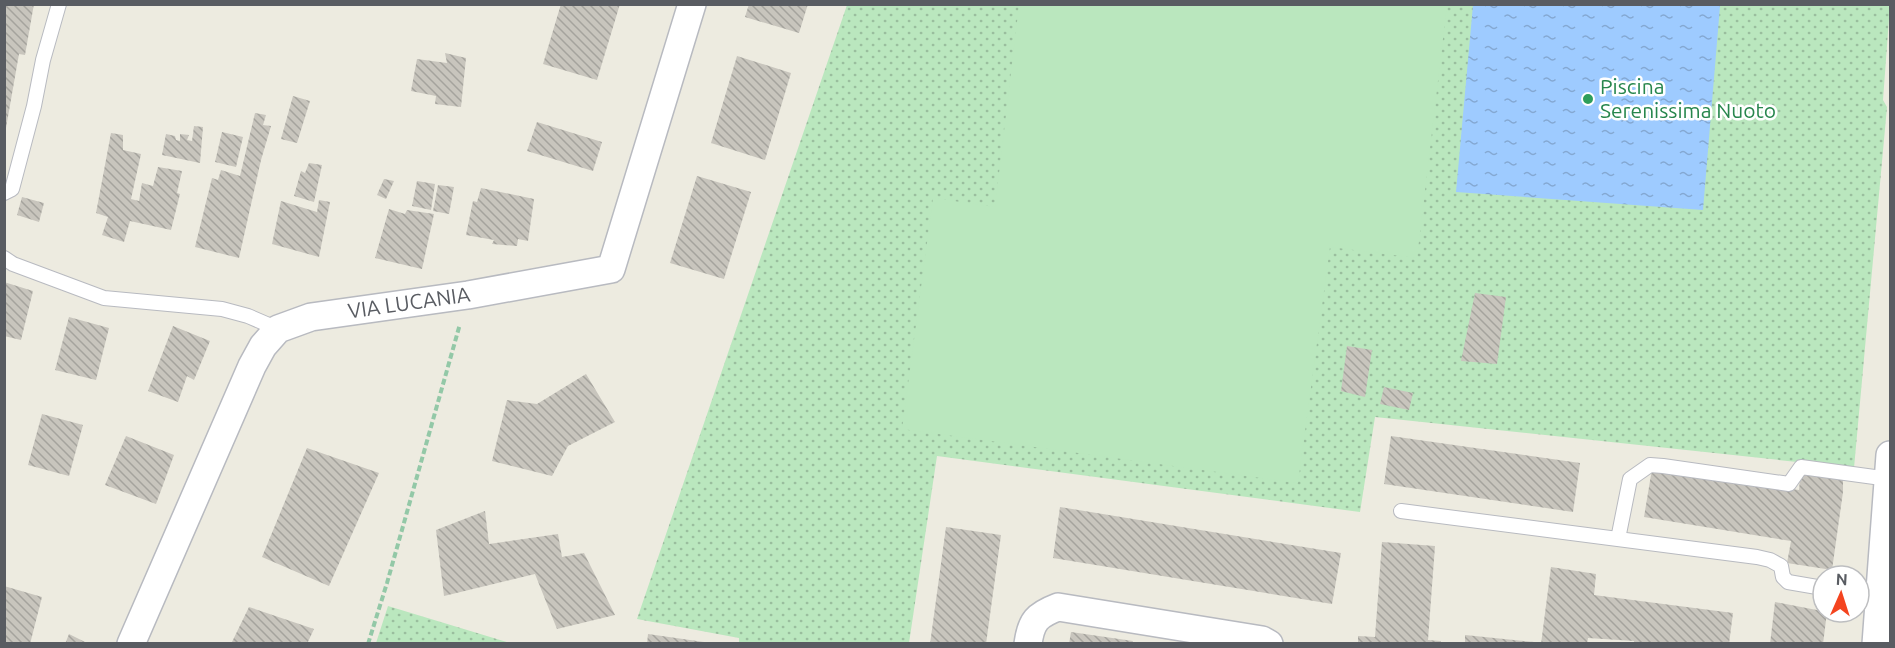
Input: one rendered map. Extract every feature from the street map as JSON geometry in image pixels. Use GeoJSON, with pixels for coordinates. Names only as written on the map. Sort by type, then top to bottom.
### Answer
{"type":"FeatureCollection","features":[{"type":"Feature","properties":{"kind":"street","name":"VIA LUCANIA"},"geometry":{"type":"LineString","coordinates":[[278,329],[311,317],[468,295],[611,269],[692,4]]}},
{"type":"Feature","properties":{"kind":"street"},"geometry":{"type":"LineString","coordinates":[[131,644],[252,366],[263,346],[278,329]]}},
{"type":"Feature","properties":{"kind":"street"},"geometry":{"type":"LineString","coordinates":[[1871,584],[1890,467]]}},
{"type":"Feature","properties":{"kind":"street"},"geometry":{"type":"LineString","coordinates":[[1028,644],[1030,629],[1040,614],[1058,607],[1203,637],[1262,640],[1269,644]]}},
{"type":"Feature","properties":{"kind":"street"},"geometry":{"type":"LineString","coordinates":[[1871,610],[1876,644]]}},
{"type":"Feature","properties":{"kind":"lane"},"geometry":{"type":"LineString","coordinates":[[4,193],[12,189],[16,176],[43,60],[59,4]]}},
{"type":"Feature","properties":{"kind":"lane"},"geometry":{"type":"LineString","coordinates":[[4,258],[13,264],[104,298],[222,309],[248,316],[278,329]]}},
{"type":"Feature","properties":{"kind":"lane"},"geometry":{"type":"LineString","coordinates":[[1618,539],[1630,479],[1650,465],[1789,484],[1801,467],[1890,467]]}},
{"type":"Feature","properties":{"kind":"lane"},"geometry":{"type":"LineString","coordinates":[[1401,511],[1770,560],[1781,566],[1783,577],[1788,582],[1811,586]]}},
{"type":"Feature","properties":{"kind":"path"},"geometry":{"type":"LineString","coordinates":[[368,644],[468,295]]}},
{"type":"Feature","properties":{"kind":"green space"},"geometry":{"type":"Polygon","coordinates":[[[847,5],[1890,5],[1883,100],[1887,107],[1854,468],[1375,417],[1360,512],[937,456],[909,643],[739,643],[739,638],[637,619],[847,5]]]}},
{"type":"Feature","properties":{"kind":"green space"},"geometry":{"type":"Polygon","coordinates":[[[1019,5],[1447,5],[1417,258],[1330,247],[1298,483],[902,429],[933,198],[995,207],[1019,5]]]}},
{"type":"Feature","properties":{"kind":"green space"},"geometry":{"type":"Polygon","coordinates":[[[388,606],[510,643],[376,643],[388,606]]]}},
{"type":"Feature","properties":{"kind":"water","name":"Piscina Serenissima Nuoto"},"geometry":{"type":"Polygon","coordinates":[[[1696,4],[1720,6],[1703,210],[1456,192],[1473,5],[1696,4]]]}},
{"type":"Feature","properties":{"kind":"building"},"geometry":{"type":"Polygon","coordinates":[[[4,4],[34,4],[25,55],[19,54],[6,128],[4,4]]]}},
{"type":"Feature","properties":{"kind":"building"},"geometry":{"type":"Polygon","coordinates":[[[561,4],[620,4],[597,80],[543,64],[561,4]]]}},
{"type":"Feature","properties":{"kind":"building"},"geometry":{"type":"Polygon","coordinates":[[[749,4],[808,4],[799,33],[745,17],[749,4]]]}},
{"type":"Feature","properties":{"kind":"building"},"geometry":{"type":"Polygon","coordinates":[[[445,53],[466,58],[461,107],[435,104],[436,96],[411,91],[417,59],[447,63],[445,53]]]}},
{"type":"Feature","properties":{"kind":"building"},"geometry":{"type":"Polygon","coordinates":[[[737,56],[791,73],[765,160],[711,143],[737,56]]]}},
{"type":"Feature","properties":{"kind":"building"},"geometry":{"type":"Polygon","coordinates":[[[293,96],[310,101],[297,143],[281,139],[293,96]]]}},
{"type":"Feature","properties":{"kind":"building"},"geometry":{"type":"Polygon","coordinates":[[[255,113],[266,115],[263,125],[271,126],[239,258],[195,247],[212,178],[218,180],[221,170],[240,176],[255,113]]]}},
{"type":"Feature","properties":{"kind":"building"},"geometry":{"type":"Polygon","coordinates":[[[537,122],[602,142],[593,171],[527,151],[537,122]]]}},
{"type":"Feature","properties":{"kind":"building"},"geometry":{"type":"Polygon","coordinates":[[[194,126],[203,127],[200,163],[162,155],[166,134],[175,136],[176,140],[180,141],[180,134],[189,135],[187,140],[192,141],[194,126]]]}},
{"type":"Feature","properties":{"kind":"building"},"geometry":{"type":"Polygon","coordinates":[[[222,132],[243,137],[236,167],[215,162],[222,132]]]}},
{"type":"Feature","properties":{"kind":"building"},"geometry":{"type":"Polygon","coordinates":[[[111,133],[123,135],[123,150],[141,154],[131,199],[139,201],[142,183],[153,186],[158,167],[182,171],[177,193],[180,194],[171,230],[130,221],[124,242],[102,235],[108,217],[96,213],[111,133]]]}},
{"type":"Feature","properties":{"kind":"building"},"geometry":{"type":"Polygon","coordinates":[[[309,163],[322,165],[314,202],[294,196],[301,171],[305,173],[309,163]]]}},
{"type":"Feature","properties":{"kind":"building"},"geometry":{"type":"Polygon","coordinates":[[[697,176],[751,192],[724,279],[670,263],[697,176]]]}},
{"type":"Feature","properties":{"kind":"building"},"geometry":{"type":"Polygon","coordinates":[[[384,179],[394,181],[386,199],[377,195],[384,179]]]}},
{"type":"Feature","properties":{"kind":"building"},"geometry":{"type":"Polygon","coordinates":[[[417,181],[435,184],[431,210],[412,206],[417,181]]]}},
{"type":"Feature","properties":{"kind":"building"},"geometry":{"type":"Polygon","coordinates":[[[438,185],[454,187],[449,214],[433,211],[438,185]]]}},
{"type":"Feature","properties":{"kind":"building"},"geometry":{"type":"Polygon","coordinates":[[[481,188],[534,199],[528,241],[518,239],[517,246],[492,244],[494,240],[466,235],[473,201],[477,202],[481,188]]]}},
{"type":"Feature","properties":{"kind":"building"},"geometry":{"type":"Polygon","coordinates":[[[22,197],[44,203],[39,222],[17,215],[22,197]]]}},
{"type":"Feature","properties":{"kind":"building"},"geometry":{"type":"Polygon","coordinates":[[[319,200],[330,202],[319,257],[272,244],[281,201],[317,212],[319,200]]]}},
{"type":"Feature","properties":{"kind":"building"},"geometry":{"type":"Polygon","coordinates":[[[389,209],[405,214],[407,210],[434,214],[422,269],[375,258],[389,209]]]}},
{"type":"Feature","properties":{"kind":"building"},"geometry":{"type":"Polygon","coordinates":[[[4,282],[33,291],[21,340],[4,336],[4,282]]]}},
{"type":"Feature","properties":{"kind":"building"},"geometry":{"type":"Polygon","coordinates":[[[1475,293],[1506,297],[1497,364],[1461,361],[1475,293]]]}},
{"type":"Feature","properties":{"kind":"building"},"geometry":{"type":"Polygon","coordinates":[[[69,317],[109,328],[96,380],[55,370],[69,317]]]}},
{"type":"Feature","properties":{"kind":"building"},"geometry":{"type":"Polygon","coordinates":[[[173,326],[210,341],[194,380],[187,376],[178,402],[148,391],[173,326]]]}},
{"type":"Feature","properties":{"kind":"building"},"geometry":{"type":"Polygon","coordinates":[[[1347,346],[1372,350],[1365,397],[1341,391],[1347,346]]]}},
{"type":"Feature","properties":{"kind":"building"},"geometry":{"type":"Polygon","coordinates":[[[586,374],[615,422],[568,446],[552,476],[492,461],[507,400],[537,404],[586,374]]]}},
{"type":"Feature","properties":{"kind":"building"},"geometry":{"type":"Polygon","coordinates":[[[1384,387],[1413,393],[1409,410],[1380,404],[1384,387]]]}},
{"type":"Feature","properties":{"kind":"building"},"geometry":{"type":"Polygon","coordinates":[[[42,414],[83,425],[69,476],[28,465],[42,414]]]}},
{"type":"Feature","properties":{"kind":"building"},"geometry":{"type":"Polygon","coordinates":[[[126,436],[174,455],[156,504],[105,485],[126,436]]]}},
{"type":"Feature","properties":{"kind":"building"},"geometry":{"type":"Polygon","coordinates":[[[1391,436],[1580,463],[1573,512],[1384,484],[1391,436]]]}},
{"type":"Feature","properties":{"kind":"building"},"geometry":{"type":"Polygon","coordinates":[[[307,448],[379,473],[329,586],[262,557],[307,448]]]}},
{"type":"Feature","properties":{"kind":"building"},"geometry":{"type":"Polygon","coordinates":[[[1801,467],[1843,474],[1843,492],[1833,564],[1811,564],[1811,567],[1787,563],[1791,541],[1644,517],[1652,469],[1799,490],[1801,467]]]}},
{"type":"Feature","properties":{"kind":"building"},"geometry":{"type":"Polygon","coordinates":[[[1060,507],[1341,553],[1332,604],[1053,558],[1060,507]]]}},
{"type":"Feature","properties":{"kind":"building"},"geometry":{"type":"Polygon","coordinates":[[[485,511],[489,544],[558,534],[562,557],[584,553],[615,615],[557,629],[535,574],[444,596],[436,530],[485,511]]]}},
{"type":"Feature","properties":{"kind":"building"},"geometry":{"type":"Polygon","coordinates":[[[946,527],[1001,535],[986,644],[930,644],[946,527]]]}},
{"type":"Feature","properties":{"kind":"building"},"geometry":{"type":"Polygon","coordinates":[[[1382,542],[1435,546],[1428,640],[1441,641],[1441,644],[1358,644],[1358,636],[1375,637],[1382,542]]]}},
{"type":"Feature","properties":{"kind":"building"},"geometry":{"type":"Polygon","coordinates":[[[1551,567],[1596,574],[1594,595],[1733,613],[1729,644],[1634,644],[1634,641],[1588,638],[1587,644],[1541,644],[1551,567]]]}},
{"type":"Feature","properties":{"kind":"building"},"geometry":{"type":"Polygon","coordinates":[[[4,586],[42,597],[30,644],[4,644],[4,586]]]}},
{"type":"Feature","properties":{"kind":"building"},"geometry":{"type":"Polygon","coordinates":[[[1775,602],[1811,609],[1811,624],[1826,624],[1823,644],[1770,644],[1775,602]]]}},
{"type":"Feature","properties":{"kind":"building"},"geometry":{"type":"Polygon","coordinates":[[[249,607],[314,629],[307,644],[231,644],[249,607]]]}},
{"type":"Feature","properties":{"kind":"building"},"geometry":{"type":"Polygon","coordinates":[[[1071,632],[1133,641],[1132,644],[1069,644],[1071,632]]]}},
{"type":"Feature","properties":{"kind":"building"},"geometry":{"type":"Polygon","coordinates":[[[69,634],[89,644],[65,644],[69,634]]]}},
{"type":"Feature","properties":{"kind":"building"},"geometry":{"type":"Polygon","coordinates":[[[648,634],[704,642],[703,644],[647,644],[648,634]]]}},
{"type":"Feature","properties":{"kind":"building"},"geometry":{"type":"Polygon","coordinates":[[[1465,635],[1534,642],[1534,644],[1465,644],[1465,635]]]}},
{"type":"Feature","properties":{"kind":"place","name":"Piscina Serenissima Nuoto"},"geometry":{"type":"Point","coordinates":[1588,99]}}]}
